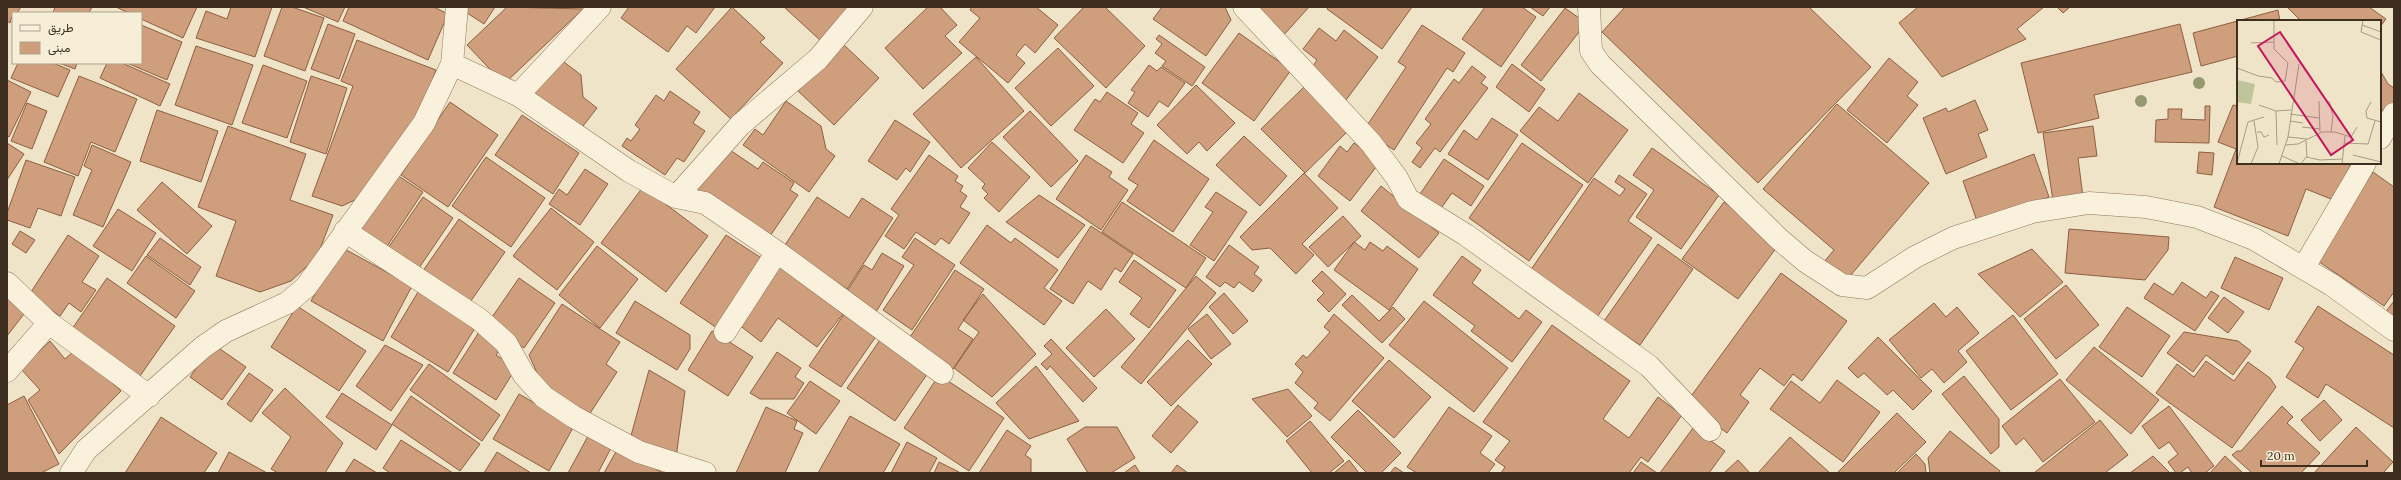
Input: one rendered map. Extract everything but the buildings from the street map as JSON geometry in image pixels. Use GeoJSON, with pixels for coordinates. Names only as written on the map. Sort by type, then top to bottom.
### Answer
{"type":"FeatureCollection","features":[{"type":"Feature","properties":{"kind":"street"},"geometry":{"type":"LineString","coordinates":[[72,473],[86,450],[203,347],[226,331],[287,303],[306,287],[424,123],[452,64],[457,7]]}},
{"type":"Feature","properties":{"kind":"street"},"geometry":{"type":"LineString","coordinates":[[518,95],[600,7]]}},
{"type":"Feature","properties":{"kind":"street"},"geometry":{"type":"LineString","coordinates":[[676,197],[740,125],[818,59],[862,7]]}},
{"type":"Feature","properties":{"kind":"street"},"geometry":{"type":"LineString","coordinates":[[1244,7],[1371,143],[1397,178],[1408,199],[1466,235],[1648,366],[1710,430]]}},
{"type":"Feature","properties":{"kind":"street"},"geometry":{"type":"LineString","coordinates":[[1589,7],[1591,52],[1600,64],[1778,238],[1805,261],[1842,285],[1867,288],[1915,257],[1953,238],[2032,212],[2089,203],[2146,207],[2197,217],[2254,238],[2304,267],[2394,330]]}},
{"type":"Feature","properties":{"kind":"street"},"geometry":{"type":"LineString","coordinates":[[452,64],[518,95],[629,171],[676,197],[705,203],[777,252],[942,373]]}},
{"type":"Feature","properties":{"kind":"street"},"geometry":{"type":"LineString","coordinates":[[2381,136],[2394,114]]}},
{"type":"Feature","properties":{"kind":"street"},"geometry":{"type":"LineString","coordinates":[[2304,267],[2364,164]]}},
{"type":"Feature","properties":{"kind":"street"},"geometry":{"type":"LineString","coordinates":[[345,231],[479,319],[506,343],[524,375],[544,397],[574,417],[639,452],[705,473]]}},
{"type":"Feature","properties":{"kind":"street"},"geometry":{"type":"LineString","coordinates":[[725,332],[777,252]]}},
{"type":"Feature","properties":{"kind":"street"},"geometry":{"type":"LineString","coordinates":[[7,283],[49,323],[149,396]]}},
{"type":"Feature","properties":{"kind":"street"},"geometry":{"type":"LineString","coordinates":[[7,370],[49,323]]}}]}
